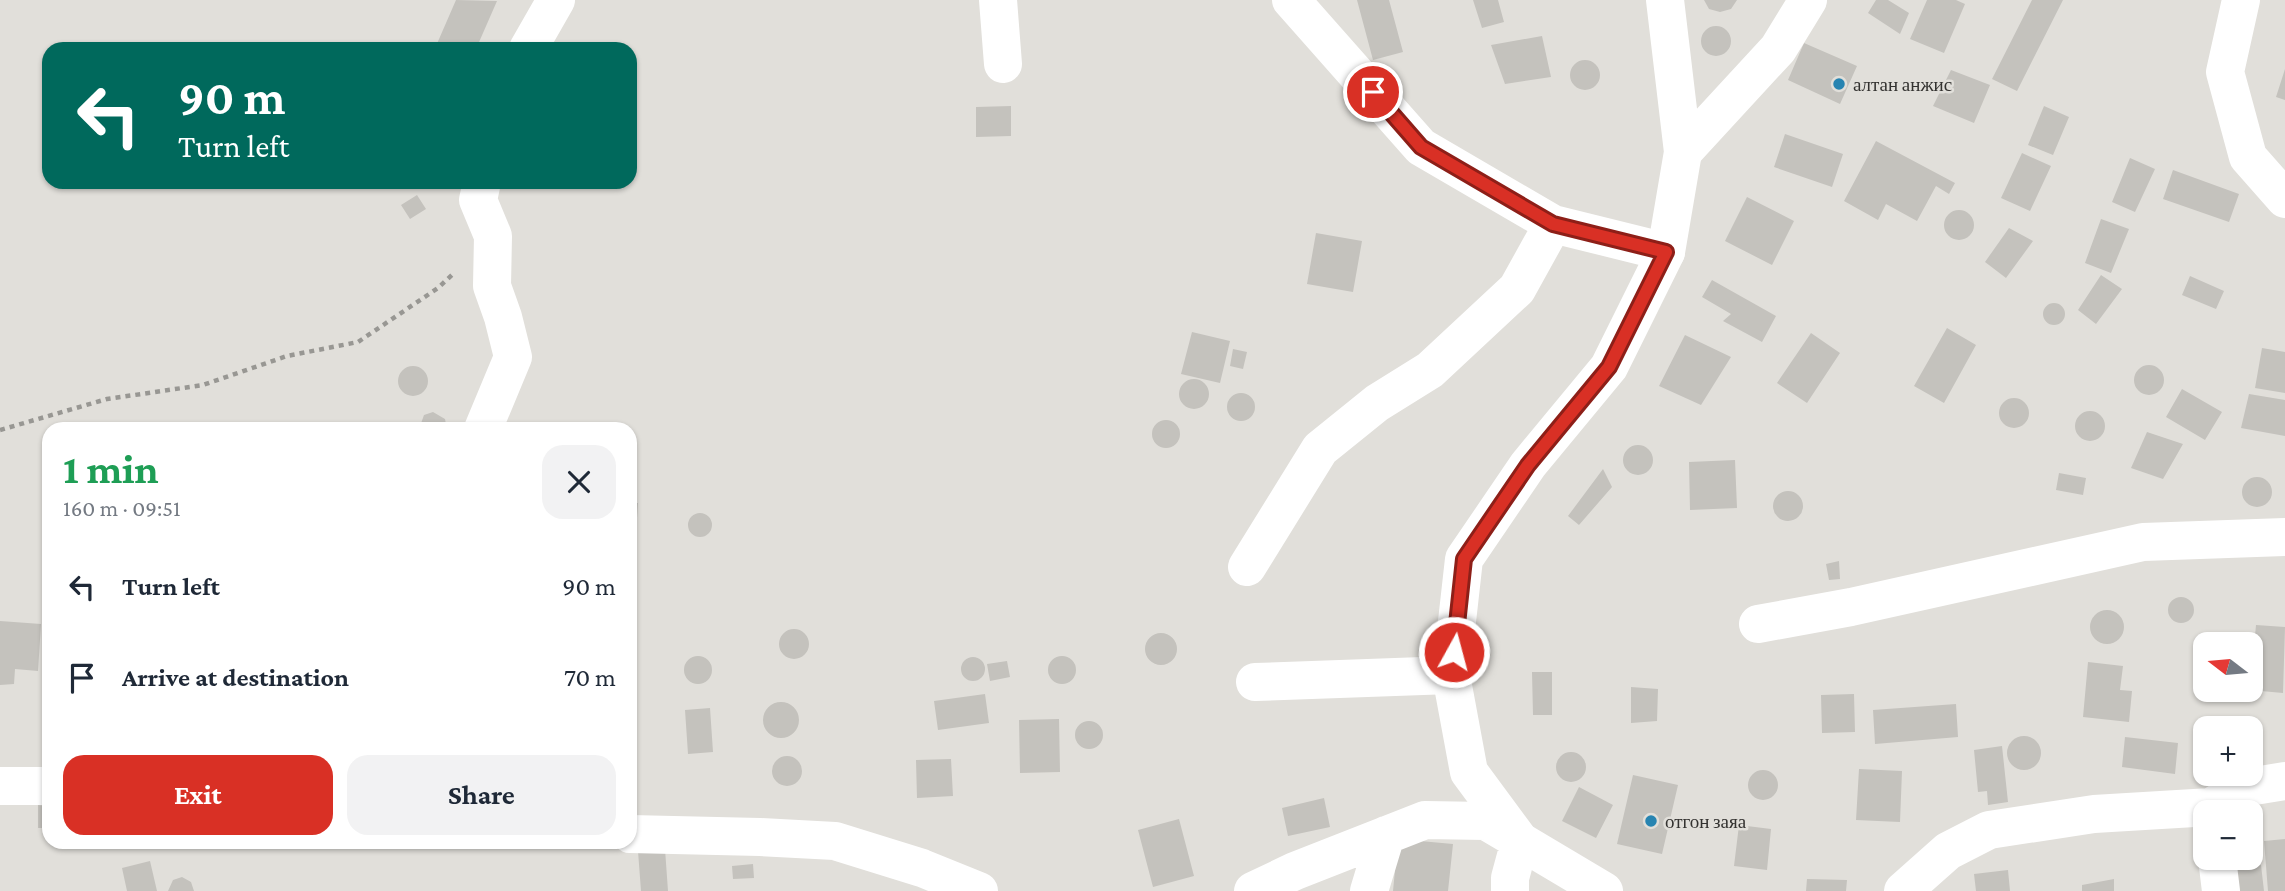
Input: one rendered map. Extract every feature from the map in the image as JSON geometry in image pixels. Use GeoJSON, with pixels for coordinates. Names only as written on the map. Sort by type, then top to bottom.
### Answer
{"type":"FeatureCollection","features":[{"type":"Feature","properties":{"kind":"street"},"geometry":{"type":"LineString","coordinates":[[532,42],[556,0]]}},
{"type":"Feature","properties":{"kind":"street"},"geometry":{"type":"LineString","coordinates":[[999,0],[1003,64]]}},
{"type":"Feature","properties":{"kind":"street"},"geometry":{"type":"LineString","coordinates":[[1291,0],[1421,147],[1553,224],[1666,252]]}},
{"type":"Feature","properties":{"kind":"street"},"geometry":{"type":"LineString","coordinates":[[1520,841],[1469,772],[1451,675],[1464,559],[1528,465],[1609,367],[1666,252],[1684,152],[1665,0]]}},
{"type":"Feature","properties":{"kind":"street"},"geometry":{"type":"LineString","coordinates":[[1684,152],[1778,49],[1808,0]]}},
{"type":"Feature","properties":{"kind":"street"},"geometry":{"type":"LineString","coordinates":[[2241,0],[2225,72],[2248,156],[2285,199]]}},
{"type":"Feature","properties":{"kind":"street"},"geometry":{"type":"LineString","coordinates":[[480,189],[478,200],[493,236],[492,286],[513,357],[486,422]]}},
{"type":"Feature","properties":{"kind":"street"},"geometry":{"type":"LineString","coordinates":[[1247,567],[1320,449],[1377,403],[1430,370],[1517,289],[1553,224]]}},
{"type":"Feature","properties":{"kind":"street"},"geometry":{"type":"LineString","coordinates":[[1758,624],[1852,607],[2143,542],[2285,537]]}},
{"type":"Feature","properties":{"kind":"street"},"geometry":{"type":"LineString","coordinates":[[1255,682],[1451,675]]}},
{"type":"Feature","properties":{"kind":"street"},"geometry":{"type":"LineString","coordinates":[[2224,800],[2242,788],[2285,782]]}},
{"type":"Feature","properties":{"kind":"street"},"geometry":{"type":"LineString","coordinates":[[0,786],[42,786]]}},
{"type":"Feature","properties":{"kind":"street"},"geometry":{"type":"LineString","coordinates":[[1903,891],[1948,851],[1989,830],[2094,814],[2193,810]]}},
{"type":"Feature","properties":{"kind":"street"},"geometry":{"type":"LineString","coordinates":[[1253,891],[1295,871],[1425,820],[1486,821],[1604,891]]}},
{"type":"Feature","properties":{"kind":"street"},"geometry":{"type":"LineString","coordinates":[[637,834],[835,841],[922,868],[979,891]]}},
{"type":"Feature","properties":{"kind":"street"},"geometry":{"type":"LineString","coordinates":[[1369,891],[1386,835]]}},
{"type":"Feature","properties":{"kind":"street"},"geometry":{"type":"LineString","coordinates":[[1510,891],[1510,878],[1520,841]]}},
{"type":"Feature","properties":{"kind":"street"},"geometry":{"type":"LineString","coordinates":[[2218,870],[2221,891]]}},
{"type":"Feature","properties":{"kind":"path"},"geometry":{"type":"LineString","coordinates":[[0,430],[107,399],[203,385],[287,356],[358,342],[438,288],[493,236]]}},
{"type":"Feature","properties":{"kind":"building"},"geometry":{"type":"Polygon","coordinates":[[[456,0],[497,1],[479,42],[438,42],[456,0]]]}},
{"type":"Feature","properties":{"kind":"building"},"geometry":{"type":"Polygon","coordinates":[[[1357,0],[1389,0],[1403,52],[1373,60],[1357,0]]]}},
{"type":"Feature","properties":{"kind":"building"},"geometry":{"type":"Polygon","coordinates":[[[1473,0],[1498,0],[1504,22],[1482,28],[1473,0]]]}},
{"type":"Feature","properties":{"kind":"building"},"geometry":{"type":"Polygon","coordinates":[[[1704,0],[1737,0],[1731,9],[1720,12],[1709,9],[1704,0]]]}},
{"type":"Feature","properties":{"kind":"building"},"geometry":{"type":"Polygon","coordinates":[[[1876,0],[1888,0],[1909,13],[1900,34],[1868,13],[1876,0]]]}},
{"type":"Feature","properties":{"kind":"building"},"geometry":{"type":"Polygon","coordinates":[[[1927,0],[1956,0],[1965,4],[1944,53],[1910,39],[1927,0]]]}},
{"type":"Feature","properties":{"kind":"building"},"geometry":{"type":"Polygon","coordinates":[[[2032,0],[2063,0],[2017,91],[1992,79],[2032,0]]]}},
{"type":"Feature","properties":{"kind":"building"},"geometry":{"type":"Polygon","coordinates":[[[1716,26],[1727,30],[1731,41],[1727,52],[1716,56],[1705,52],[1701,41],[1705,30],[1716,26]]]}},
{"type":"Feature","properties":{"kind":"building"},"geometry":{"type":"Polygon","coordinates":[[[1542,36],[1551,77],[1505,84],[1491,45],[1542,36]]]}},
{"type":"Feature","properties":{"kind":"building"},"geometry":{"type":"Polygon","coordinates":[[[1804,43],[1857,66],[1840,104],[1788,80],[1804,43]]]}},
{"type":"Feature","properties":{"kind":"building"},"geometry":{"type":"Polygon","coordinates":[[[1585,60],[1596,64],[1600,75],[1596,86],[1585,90],[1574,86],[1570,75],[1574,64],[1585,60]]]}},
{"type":"Feature","properties":{"kind":"building"},"geometry":{"type":"Polygon","coordinates":[[[2285,69],[2285,100],[2276,97],[2285,69]]]}},
{"type":"Feature","properties":{"kind":"building"},"geometry":{"type":"Polygon","coordinates":[[[1951,70],[1990,85],[1974,123],[1933,106],[1951,70]]]}},
{"type":"Feature","properties":{"kind":"building"},"geometry":{"type":"Polygon","coordinates":[[[1011,106],[1011,136],[976,137],[976,107],[1011,106]]]}},
{"type":"Feature","properties":{"kind":"building"},"geometry":{"type":"Polygon","coordinates":[[[2044,106],[2069,117],[2053,155],[2028,145],[2044,106]]]}},
{"type":"Feature","properties":{"kind":"building"},"geometry":{"type":"Polygon","coordinates":[[[1785,134],[1843,154],[1832,187],[1774,167],[1785,134]]]}},
{"type":"Feature","properties":{"kind":"building"},"geometry":{"type":"Polygon","coordinates":[[[1876,141],[1955,183],[1949,194],[1936,186],[1917,221],[1886,204],[1878,220],[1844,201],[1876,141]]]}},
{"type":"Feature","properties":{"kind":"building"},"geometry":{"type":"Polygon","coordinates":[[[2022,153],[2051,166],[2030,211],[2001,198],[2022,153]]]}},
{"type":"Feature","properties":{"kind":"building"},"geometry":{"type":"Polygon","coordinates":[[[2130,158],[2155,169],[2135,212],[2112,202],[2130,158]]]}},
{"type":"Feature","properties":{"kind":"building"},"geometry":{"type":"Polygon","coordinates":[[[2173,170],[2239,194],[2229,222],[2163,199],[2173,170]]]}},
{"type":"Feature","properties":{"kind":"building"},"geometry":{"type":"Polygon","coordinates":[[[417,195],[426,209],[410,219],[401,205],[417,195]]]}},
{"type":"Feature","properties":{"kind":"building"},"geometry":{"type":"Polygon","coordinates":[[[1747,197],[1794,221],[1772,265],[1725,241],[1747,197]]]}},
{"type":"Feature","properties":{"kind":"building"},"geometry":{"type":"Polygon","coordinates":[[[1959,210],[1970,214],[1974,225],[1970,236],[1959,240],[1948,236],[1944,225],[1948,214],[1959,210]]]}},
{"type":"Feature","properties":{"kind":"building"},"geometry":{"type":"Polygon","coordinates":[[[2101,219],[2129,229],[2111,273],[2085,263],[2101,219]]]}},
{"type":"Feature","properties":{"kind":"building"},"geometry":{"type":"Polygon","coordinates":[[[2009,228],[2033,241],[2006,278],[1985,262],[2009,228]]]}},
{"type":"Feature","properties":{"kind":"building"},"geometry":{"type":"Polygon","coordinates":[[[1316,233],[1362,241],[1353,292],[1307,284],[1316,233]]]}},
{"type":"Feature","properties":{"kind":"building"},"geometry":{"type":"Polygon","coordinates":[[[2101,275],[2122,289],[2096,324],[2078,310],[2101,275]]]}},
{"type":"Feature","properties":{"kind":"building"},"geometry":{"type":"Polygon","coordinates":[[[2190,276],[2224,291],[2216,309],[2182,295],[2190,276]]]}},
{"type":"Feature","properties":{"kind":"building"},"geometry":{"type":"Polygon","coordinates":[[[1712,280],[1776,316],[1762,342],[1723,321],[1731,314],[1702,297],[1712,280]]]}},
{"type":"Feature","properties":{"kind":"building"},"geometry":{"type":"Polygon","coordinates":[[[2054,303],[2062,306],[2065,314],[2062,322],[2054,325],[2046,322],[2043,314],[2046,306],[2054,303]]]}},
{"type":"Feature","properties":{"kind":"building"},"geometry":{"type":"Polygon","coordinates":[[[1947,328],[1976,345],[1944,403],[1914,386],[1947,328]]]}},
{"type":"Feature","properties":{"kind":"building"},"geometry":{"type":"Polygon","coordinates":[[[1192,332],[1230,341],[1220,383],[1181,374],[1192,332]]]}},
{"type":"Feature","properties":{"kind":"building"},"geometry":{"type":"Polygon","coordinates":[[[1811,333],[1840,353],[1807,403],[1777,383],[1811,333]]]}},
{"type":"Feature","properties":{"kind":"building"},"geometry":{"type":"Polygon","coordinates":[[[1685,335],[1731,357],[1701,405],[1659,386],[1685,335]]]}},
{"type":"Feature","properties":{"kind":"building"},"geometry":{"type":"Polygon","coordinates":[[[2262,348],[2285,352],[2285,393],[2255,388],[2262,348]]]}},
{"type":"Feature","properties":{"kind":"building"},"geometry":{"type":"Polygon","coordinates":[[[1233,349],[1247,352],[1243,369],[1230,366],[1233,349]]]}},
{"type":"Feature","properties":{"kind":"building"},"geometry":{"type":"Polygon","coordinates":[[[2149,365],[2160,369],[2164,380],[2160,391],[2149,395],[2138,391],[2134,380],[2138,369],[2149,365]]]}},
{"type":"Feature","properties":{"kind":"building"},"geometry":{"type":"Polygon","coordinates":[[[413,366],[423,371],[428,381],[423,391],[413,396],[403,391],[398,381],[403,371],[413,366]]]}},
{"type":"Feature","properties":{"kind":"building"},"geometry":{"type":"Polygon","coordinates":[[[1194,379],[1200,380],[1208,388],[1208,400],[1200,408],[1194,409],[1188,408],[1180,400],[1179,394],[1180,388],[1188,380],[1194,379]]]}},
{"type":"Feature","properties":{"kind":"building"},"geometry":{"type":"Polygon","coordinates":[[[2182,389],[2222,412],[2205,440],[2166,417],[2182,389]]]}},
{"type":"Feature","properties":{"kind":"building"},"geometry":{"type":"Polygon","coordinates":[[[1241,393],[1251,397],[1255,407],[1251,417],[1241,421],[1231,417],[1227,407],[1231,397],[1241,393]]]}},
{"type":"Feature","properties":{"kind":"building"},"geometry":{"type":"Polygon","coordinates":[[[2249,394],[2285,400],[2285,436],[2241,428],[2249,394]]]}},
{"type":"Feature","properties":{"kind":"building"},"geometry":{"type":"Polygon","coordinates":[[[2014,398],[2025,402],[2029,413],[2025,424],[2014,428],[2003,424],[1999,413],[2003,402],[2014,398]]]}},
{"type":"Feature","properties":{"kind":"building"},"geometry":{"type":"Polygon","coordinates":[[[2090,411],[2101,415],[2105,426],[2101,437],[2090,441],[2079,437],[2075,426],[2079,415],[2090,411]]]}},
{"type":"Feature","properties":{"kind":"building"},"geometry":{"type":"Polygon","coordinates":[[[433,412],[446,422],[422,422],[424,415],[433,412]]]}},
{"type":"Feature","properties":{"kind":"building"},"geometry":{"type":"Polygon","coordinates":[[[1166,420],[1176,424],[1180,434],[1176,444],[1166,448],[1156,444],[1152,434],[1156,424],[1166,420]]]}},
{"type":"Feature","properties":{"kind":"building"},"geometry":{"type":"Polygon","coordinates":[[[2147,432],[2183,444],[2163,479],[2131,468],[2147,432]]]}},
{"type":"Feature","properties":{"kind":"building"},"geometry":{"type":"Polygon","coordinates":[[[1638,445],[1649,449],[1653,460],[1649,471],[1638,475],[1627,471],[1623,460],[1627,449],[1638,445]]]}},
{"type":"Feature","properties":{"kind":"building"},"geometry":{"type":"Polygon","coordinates":[[[1735,460],[1737,508],[1690,510],[1689,462],[1735,460]]]}},
{"type":"Feature","properties":{"kind":"building"},"geometry":{"type":"Polygon","coordinates":[[[1603,469],[1612,487],[1579,525],[1568,516],[1603,469]]]}},
{"type":"Feature","properties":{"kind":"building"},"geometry":{"type":"Polygon","coordinates":[[[2059,473],[2086,478],[2083,495],[2056,490],[2059,473]]]}},
{"type":"Feature","properties":{"kind":"building"},"geometry":{"type":"Polygon","coordinates":[[[2257,477],[2268,481],[2272,492],[2268,503],[2257,507],[2246,503],[2242,492],[2246,481],[2257,477]]]}},
{"type":"Feature","properties":{"kind":"building"},"geometry":{"type":"Polygon","coordinates":[[[1788,491],[1799,495],[1803,506],[1799,517],[1788,521],[1777,517],[1773,506],[1777,495],[1788,491]]]}},
{"type":"Feature","properties":{"kind":"building"},"geometry":{"type":"Polygon","coordinates":[[[700,513],[709,516],[712,525],[709,534],[700,537],[691,534],[688,525],[691,516],[700,513]]]}},
{"type":"Feature","properties":{"kind":"building"},"geometry":{"type":"Polygon","coordinates":[[[1839,561],[1840,579],[1829,580],[1826,564],[1839,561]]]}},
{"type":"Feature","properties":{"kind":"building"},"geometry":{"type":"Polygon","coordinates":[[[2181,597],[2190,601],[2194,610],[2190,619],[2181,623],[2172,619],[2168,610],[2172,601],[2181,597]]]}},
{"type":"Feature","properties":{"kind":"building"},"geometry":{"type":"Polygon","coordinates":[[[2107,610],[2119,615],[2124,627],[2119,639],[2107,644],[2095,639],[2090,627],[2095,615],[2107,610]]]}},
{"type":"Feature","properties":{"kind":"building"},"geometry":{"type":"Polygon","coordinates":[[[0,621],[41,624],[38,671],[15,669],[14,684],[0,685],[0,621]]]}},
{"type":"Feature","properties":{"kind":"building"},"geometry":{"type":"Polygon","coordinates":[[[2256,625],[2285,627],[2283,693],[2263,691],[2263,632],[2255,632],[2256,625]]]}},
{"type":"Feature","properties":{"kind":"building"},"geometry":{"type":"Polygon","coordinates":[[[794,629],[800,630],[808,638],[808,650],[800,658],[794,659],[788,658],[780,650],[779,644],[780,638],[788,630],[794,629]]]}},
{"type":"Feature","properties":{"kind":"building"},"geometry":{"type":"Polygon","coordinates":[[[1161,633],[1173,637],[1177,649],[1173,661],[1161,665],[1149,661],[1145,649],[1149,637],[1161,633]]]}},
{"type":"Feature","properties":{"kind":"building"},"geometry":{"type":"Polygon","coordinates":[[[698,656],[708,660],[712,670],[708,680],[698,684],[688,680],[684,670],[688,660],[698,656]]]}},
{"type":"Feature","properties":{"kind":"building"},"geometry":{"type":"Polygon","coordinates":[[[1062,656],[1072,660],[1076,670],[1072,680],[1062,684],[1052,680],[1048,670],[1052,660],[1062,656]]]}},
{"type":"Feature","properties":{"kind":"building"},"geometry":{"type":"Polygon","coordinates":[[[973,657],[981,661],[985,669],[981,677],[973,681],[965,677],[961,669],[965,661],[973,657]]]}},
{"type":"Feature","properties":{"kind":"building"},"geometry":{"type":"Polygon","coordinates":[[[1007,661],[1010,677],[990,681],[987,664],[1007,661]]]}},
{"type":"Feature","properties":{"kind":"building"},"geometry":{"type":"Polygon","coordinates":[[[2088,662],[2123,666],[2120,690],[2132,691],[2129,722],[2083,717],[2088,662]]]}},
{"type":"Feature","properties":{"kind":"building"},"geometry":{"type":"Polygon","coordinates":[[[1532,672],[1552,672],[1552,715],[1533,715],[1532,672]]]}},
{"type":"Feature","properties":{"kind":"building"},"geometry":{"type":"Polygon","coordinates":[[[1631,687],[1658,689],[1657,721],[1631,723],[1631,687]]]}},
{"type":"Feature","properties":{"kind":"building"},"geometry":{"type":"Polygon","coordinates":[[[985,694],[989,723],[938,730],[934,701],[985,694]]]}},
{"type":"Feature","properties":{"kind":"building"},"geometry":{"type":"Polygon","coordinates":[[[1854,694],[1855,732],[1822,733],[1821,695],[1854,694]]]}},
{"type":"Feature","properties":{"kind":"building"},"geometry":{"type":"Polygon","coordinates":[[[781,702],[793,708],[799,720],[793,732],[781,738],[769,732],[763,720],[769,708],[781,702]]]}},
{"type":"Feature","properties":{"kind":"building"},"geometry":{"type":"Polygon","coordinates":[[[1956,704],[1958,737],[1875,744],[1873,710],[1956,704]]]}},
{"type":"Feature","properties":{"kind":"building"},"geometry":{"type":"Polygon","coordinates":[[[710,708],[713,752],[688,754],[685,710],[710,708]]]}},
{"type":"Feature","properties":{"kind":"building"},"geometry":{"type":"Polygon","coordinates":[[[1059,719],[1060,772],[1020,773],[1019,720],[1059,719]]]}},
{"type":"Feature","properties":{"kind":"building"},"geometry":{"type":"Polygon","coordinates":[[[1089,721],[1099,725],[1103,735],[1099,745],[1089,749],[1079,745],[1075,735],[1079,725],[1089,721]]]}},
{"type":"Feature","properties":{"kind":"building"},"geometry":{"type":"Polygon","coordinates":[[[2024,736],[2036,741],[2041,753],[2036,765],[2024,770],[2012,765],[2007,753],[2012,741],[2024,736]]]}},
{"type":"Feature","properties":{"kind":"building"},"geometry":{"type":"Polygon","coordinates":[[[2125,737],[2178,743],[2175,774],[2122,767],[2125,737]]]}},
{"type":"Feature","properties":{"kind":"building"},"geometry":{"type":"Polygon","coordinates":[[[2002,746],[2008,802],[1988,805],[1987,791],[1978,792],[1974,750],[2002,746]]]}},
{"type":"Feature","properties":{"kind":"building"},"geometry":{"type":"Polygon","coordinates":[[[1571,752],[1582,756],[1586,767],[1582,778],[1571,782],[1560,778],[1556,767],[1560,756],[1571,752]]]}},
{"type":"Feature","properties":{"kind":"building"},"geometry":{"type":"Polygon","coordinates":[[[787,756],[793,757],[801,765],[801,777],[793,785],[787,786],[781,785],[773,777],[772,771],[773,765],[781,757],[787,756]]]}},
{"type":"Feature","properties":{"kind":"building"},"geometry":{"type":"Polygon","coordinates":[[[951,759],[953,796],[917,798],[916,760],[951,759]]]}},
{"type":"Feature","properties":{"kind":"building"},"geometry":{"type":"Polygon","coordinates":[[[1859,769],[1902,771],[1900,822],[1856,820],[1859,769]]]}},
{"type":"Feature","properties":{"kind":"building"},"geometry":{"type":"Polygon","coordinates":[[[1763,770],[1774,774],[1778,785],[1774,796],[1763,800],[1752,796],[1748,785],[1752,774],[1763,770]]]}},
{"type":"Feature","properties":{"kind":"building"},"geometry":{"type":"Polygon","coordinates":[[[1633,775],[1678,785],[1662,854],[1617,844],[1633,775]]]}},
{"type":"Feature","properties":{"kind":"building"},"geometry":{"type":"Polygon","coordinates":[[[1579,787],[1613,805],[1596,838],[1562,821],[1579,787]]]}},
{"type":"Feature","properties":{"kind":"building"},"geometry":{"type":"Polygon","coordinates":[[[1324,798],[1330,827],[1288,836],[1282,808],[1324,798]]]}},
{"type":"Feature","properties":{"kind":"building"},"geometry":{"type":"Polygon","coordinates":[[[38,805],[42,805],[42,828],[38,828],[38,805]]]}},
{"type":"Feature","properties":{"kind":"building"},"geometry":{"type":"Polygon","coordinates":[[[1179,819],[1194,876],[1153,887],[1138,830],[1179,819]]]}},
{"type":"Feature","properties":{"kind":"building"},"geometry":{"type":"Polygon","coordinates":[[[1739,825],[1771,829],[1767,870],[1734,866],[1739,825]]]}},
{"type":"Feature","properties":{"kind":"building"},"geometry":{"type":"Polygon","coordinates":[[[1398,839],[1453,844],[1448,891],[1393,891],[1398,839]]]}},
{"type":"Feature","properties":{"kind":"building"},"geometry":{"type":"Polygon","coordinates":[[[2285,839],[2285,891],[2268,891],[2264,841],[2285,839]]]}},
{"type":"Feature","properties":{"kind":"building"},"geometry":{"type":"Polygon","coordinates":[[[665,849],[668,891],[641,891],[638,851],[665,849]]]}},
{"type":"Feature","properties":{"kind":"building"},"geometry":{"type":"Polygon","coordinates":[[[150,861],[157,891],[127,891],[122,868],[150,861]]]}},
{"type":"Feature","properties":{"kind":"building"},"geometry":{"type":"Polygon","coordinates":[[[753,864],[754,878],[733,879],[732,866],[753,864]]]}},
{"type":"Feature","properties":{"kind":"building"},"geometry":{"type":"Polygon","coordinates":[[[2008,870],[2010,891],[1976,891],[1974,874],[2008,870]]]}},
{"type":"Feature","properties":{"kind":"building"},"geometry":{"type":"Polygon","coordinates":[[[2236,870],[2262,870],[2264,891],[2239,891],[2236,870]]]}},
{"type":"Feature","properties":{"kind":"building"},"geometry":{"type":"Polygon","coordinates":[[[182,877],[191,882],[194,891],[168,891],[173,880],[182,877]]]}},
{"type":"Feature","properties":{"kind":"building"},"geometry":{"type":"Polygon","coordinates":[[[1807,879],[1847,880],[1846,891],[1806,891],[1807,879]]]}},
{"type":"Feature","properties":{"kind":"building"},"geometry":{"type":"Polygon","coordinates":[[[2114,879],[2114,891],[2082,891],[2082,885],[2114,879]]]}},
{"type":"Feature","properties":{"kind":"place","name":"алтан анжис"},"geometry":{"type":"Point","coordinates":[1839,84]}},
{"type":"Feature","properties":{"kind":"place","name":"отгон заяа"},"geometry":{"type":"Point","coordinates":[1651,821]}},
{"type":"Feature","properties":{"kind":"route"},"geometry":{"type":"LineString","coordinates":[[1373,92],[1421,147],[1553,224],[1666,252],[1609,367],[1528,465],[1464,559],[1454,652]]}}]}
